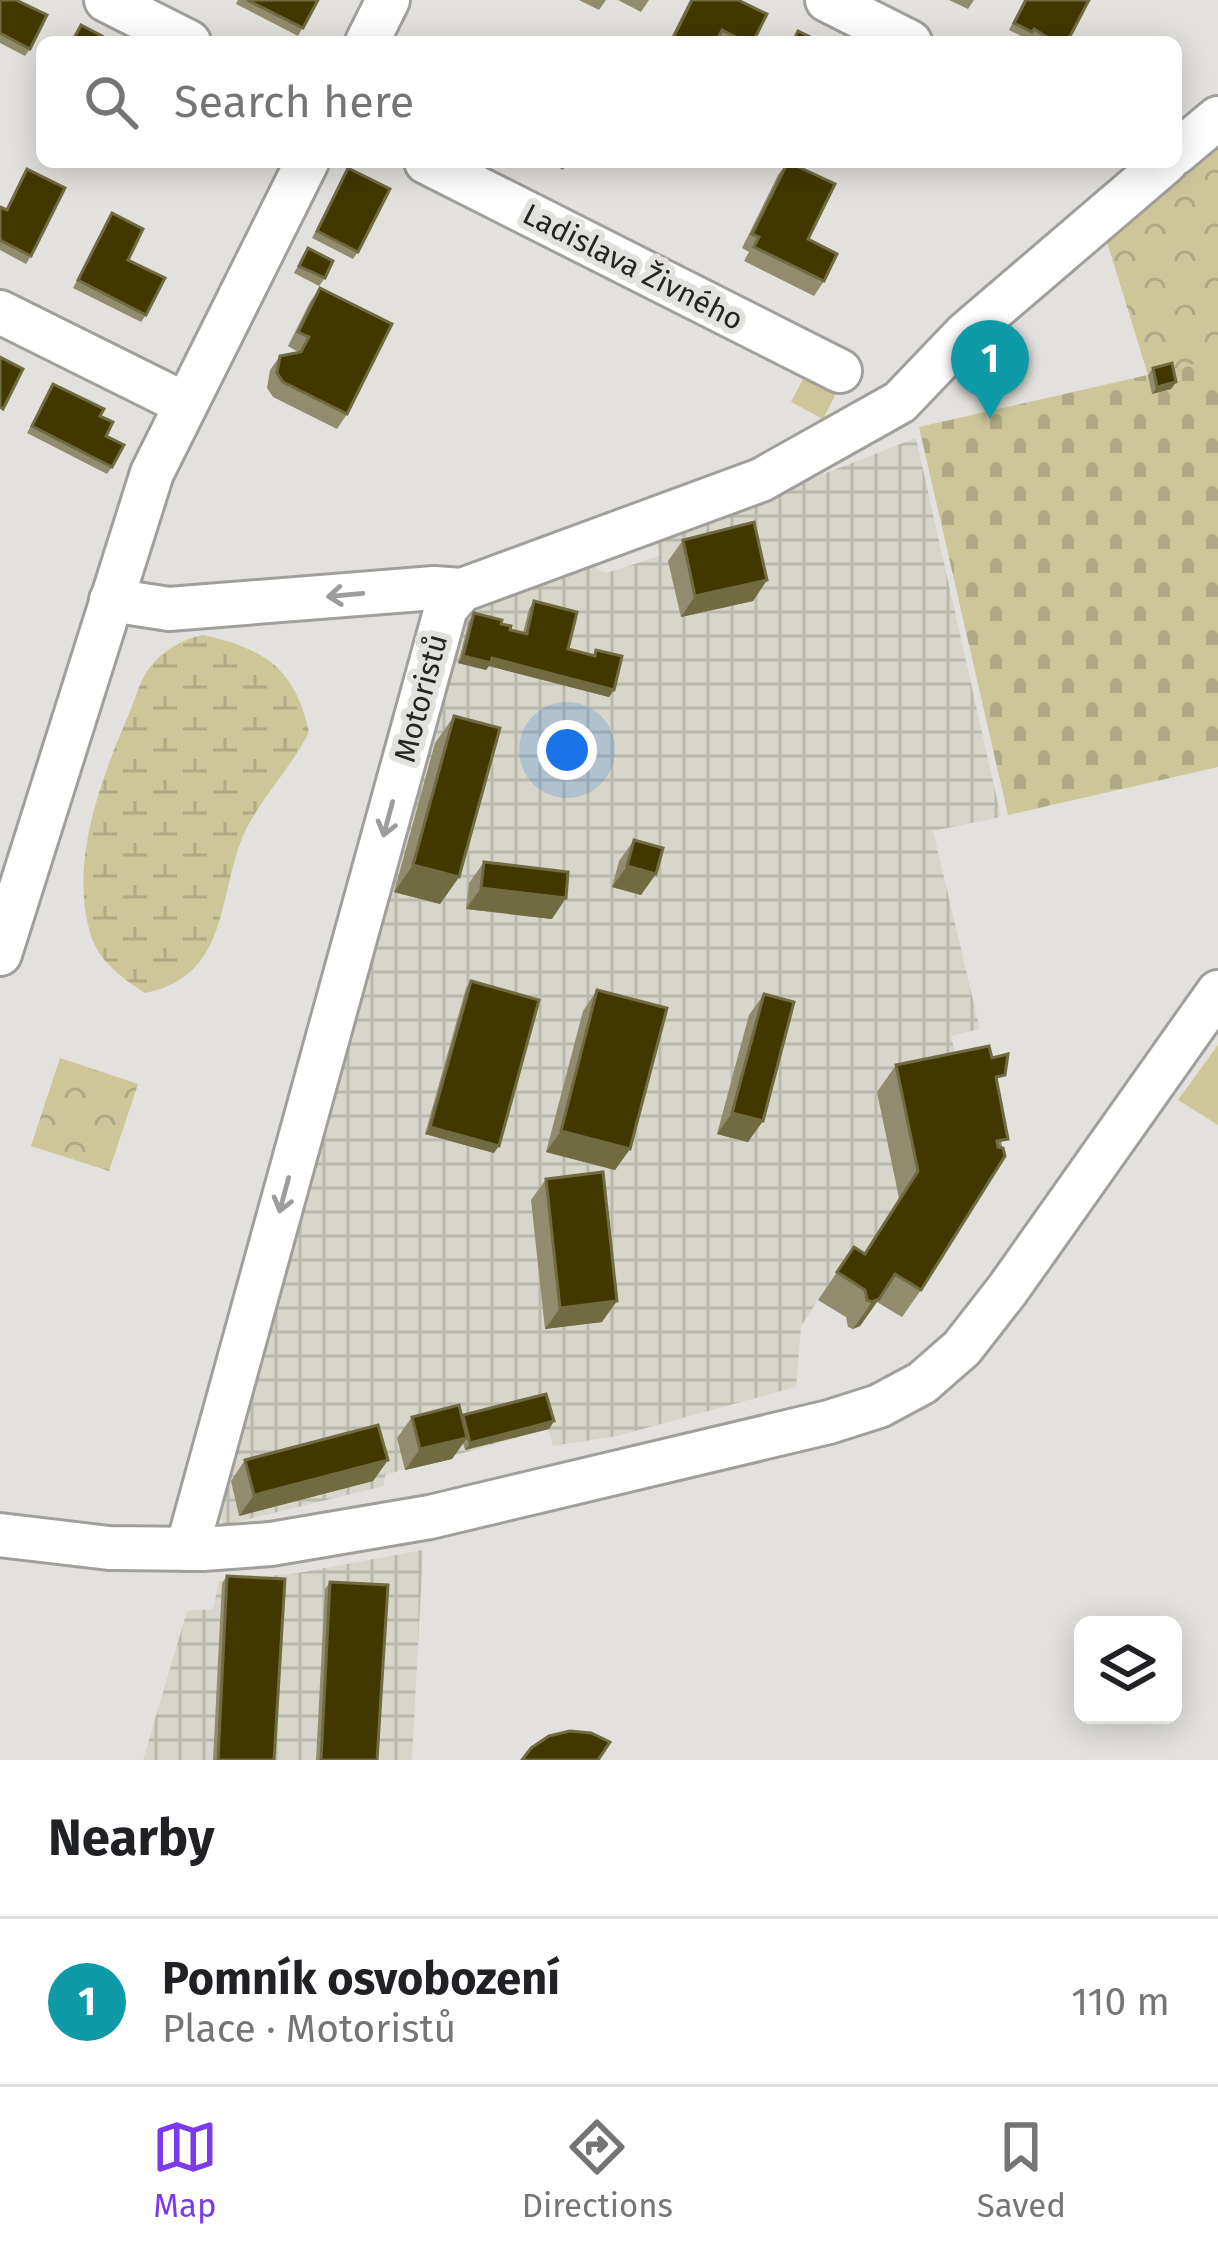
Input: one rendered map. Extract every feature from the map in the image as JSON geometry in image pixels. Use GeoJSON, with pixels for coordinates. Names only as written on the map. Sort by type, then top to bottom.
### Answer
{"type":"FeatureCollection","features":[{"type":"Feature","properties":{"kind":"street"},"geometry":{"type":"LineString","coordinates":[[106,0],[177,36]]}},
{"type":"Feature","properties":{"kind":"street"},"geometry":{"type":"LineString","coordinates":[[370,36],[388,0]]}},
{"type":"Feature","properties":{"kind":"street"},"geometry":{"type":"LineString","coordinates":[[827,0],[898,36]]}},
{"type":"Feature","properties":{"kind":"street"},"geometry":{"type":"LineString","coordinates":[[1182,149],[1218,118]]}},
{"type":"Feature","properties":{"kind":"street"},"geometry":{"type":"LineString","coordinates":[[0,954],[152,473],[304,168]]}},
{"type":"Feature","properties":{"kind":"street","name":"Ladislava Živného"},"geometry":{"type":"LineString","coordinates":[[438,168],[840,371]]}},
{"type":"Feature","properties":{"kind":"street"},"geometry":{"type":"LineString","coordinates":[[111,600],[169,609],[434,588],[462,590],[761,480],[900,402],[965,334],[1142,169]]}},
{"type":"Feature","properties":{"kind":"street"},"geometry":{"type":"LineString","coordinates":[[0,312],[185,404]]}},
{"type":"Feature","properties":{"kind":"street","name":"Motoristů"},"geometry":{"type":"LineString","coordinates":[[187,1549],[446,608],[462,590]]}},
{"type":"Feature","properties":{"kind":"street"},"geometry":{"type":"LineString","coordinates":[[0,1535],[110,1548],[271,1544],[430,1516],[830,1422],[879,1406],[922,1383],[962,1348],[1218,992]]}},
{"type":"Feature","properties":{"kind":"shaded area"},"geometry":{"type":"Polygon","coordinates":[[[916,438],[1001,817],[933,831],[980,1029],[951,1036],[986,1184],[902,1317],[876,1301],[853,1329],[846,1317],[818,1300],[801,1326],[796,1387],[617,1436],[553,1446],[548,1429],[385,1475],[384,1486],[224,1525],[214,1498],[459,618],[468,610],[588,563],[606,573],[659,556],[657,539],[916,438]]]}},
{"type":"Feature","properties":{"kind":"shaded area"},"geometry":{"type":"Polygon","coordinates":[[[423,1550],[412,1760],[143,1760],[187,1611],[213,1609],[219,1581],[298,1573],[423,1550]]]}},
{"type":"Feature","properties":{"kind":"green space"},"geometry":{"type":"Polygon","coordinates":[[[1218,135],[1218,359],[1148,375],[1104,232],[1218,135]]]}},
{"type":"Feature","properties":{"kind":"green space"},"geometry":{"type":"Polygon","coordinates":[[[818,350],[850,366],[823,419],[791,402],[818,350]]]}},
{"type":"Feature","properties":{"kind":"green space"},"geometry":{"type":"Polygon","coordinates":[[[1218,359],[1218,767],[1008,815],[919,427],[1218,359]]]}},
{"type":"Feature","properties":{"kind":"green space"},"geometry":{"type":"Polygon","coordinates":[[[203,635],[244,647],[274,665],[295,692],[309,732],[243,836],[206,952],[172,984],[145,993],[112,968],[94,943],[85,905],[86,848],[109,762],[144,676],[168,650],[203,635]]]}},
{"type":"Feature","properties":{"kind":"green space"},"geometry":{"type":"Polygon","coordinates":[[[1218,1045],[1218,1125],[1178,1100],[1218,1045]]]}},
{"type":"Feature","properties":{"kind":"green space"},"geometry":{"type":"Polygon","coordinates":[[[60,1058],[138,1084],[109,1171],[31,1146],[60,1058]]]}},
{"type":"Feature","properties":{"kind":"building"},"geometry":{"type":"Polygon","coordinates":[[[0,0],[16,0],[47,15],[30,49],[0,33],[0,0]]]}},
{"type":"Feature","properties":{"kind":"building"},"geometry":{"type":"Polygon","coordinates":[[[247,0],[318,0],[303,28],[247,0]]]}},
{"type":"Feature","properties":{"kind":"building"},"geometry":{"type":"Polygon","coordinates":[[[692,0],[738,0],[767,14],[756,36],[734,36],[722,30],[719,36],[674,36],[692,0]]]}},
{"type":"Feature","properties":{"kind":"building"},"geometry":{"type":"Polygon","coordinates":[[[1026,0],[1089,0],[1070,36],[1045,36],[1014,23],[1026,0]]]}},
{"type":"Feature","properties":{"kind":"building"},"geometry":{"type":"Polygon","coordinates":[[[81,25],[102,36],[75,36],[81,25]]]}},
{"type":"Feature","properties":{"kind":"building"},"geometry":{"type":"Polygon","coordinates":[[[348,168],[390,189],[358,252],[317,231],[348,168]]]}},
{"type":"Feature","properties":{"kind":"building"},"geometry":{"type":"Polygon","coordinates":[[[785,168],[801,168],[835,184],[808,239],[837,254],[824,281],[754,247],[759,237],[752,234],[785,168]]]}},
{"type":"Feature","properties":{"kind":"building"},"geometry":{"type":"Polygon","coordinates":[[[27,169],[65,188],[31,256],[0,240],[0,207],[7,210],[27,169]]]}},
{"type":"Feature","properties":{"kind":"building"},"geometry":{"type":"Polygon","coordinates":[[[112,213],[143,229],[128,260],[165,278],[146,315],[78,280],[112,213]]]}},
{"type":"Feature","properties":{"kind":"building"},"geometry":{"type":"Polygon","coordinates":[[[308,248],[333,261],[325,278],[299,266],[308,248]]]}},
{"type":"Feature","properties":{"kind":"building"},"geometry":{"type":"Polygon","coordinates":[[[320,288],[392,324],[347,414],[283,382],[277,373],[280,356],[301,352],[309,337],[298,332],[320,288]]]}},
{"type":"Feature","properties":{"kind":"building"},"geometry":{"type":"Polygon","coordinates":[[[0,357],[23,369],[3,409],[0,407],[0,357]]]}},
{"type":"Feature","properties":{"kind":"building"},"geometry":{"type":"Polygon","coordinates":[[[1172,363],[1176,382],[1157,387],[1153,368],[1172,363]]]}},
{"type":"Feature","properties":{"kind":"building"},"geometry":{"type":"Polygon","coordinates":[[[53,384],[104,409],[100,416],[113,422],[106,436],[124,445],[112,467],[32,426],[53,384]]]}},
{"type":"Feature","properties":{"kind":"building"},"geometry":{"type":"Polygon","coordinates":[[[754,522],[767,580],[695,596],[683,540],[754,522]]]}},
{"type":"Feature","properties":{"kind":"building"},"geometry":{"type":"Polygon","coordinates":[[[534,601],[577,612],[568,649],[622,656],[614,690],[492,658],[491,663],[463,656],[474,613],[502,620],[510,630],[527,634],[534,601]]]}},
{"type":"Feature","properties":{"kind":"building"},"geometry":{"type":"Polygon","coordinates":[[[454,716],[500,728],[459,877],[413,865],[454,716]]]}},
{"type":"Feature","properties":{"kind":"building"},"geometry":{"type":"Polygon","coordinates":[[[634,840],[663,848],[656,874],[627,866],[634,840]]]}},
{"type":"Feature","properties":{"kind":"building"},"geometry":{"type":"Polygon","coordinates":[[[484,862],[568,872],[566,898],[481,888],[484,862]]]}},
{"type":"Feature","properties":{"kind":"building"},"geometry":{"type":"Polygon","coordinates":[[[471,981],[539,1000],[499,1146],[430,1127],[471,981]]]}},
{"type":"Feature","properties":{"kind":"building"},"geometry":{"type":"Polygon","coordinates":[[[597,990],[667,1008],[630,1149],[561,1131],[597,990]]]}},
{"type":"Feature","properties":{"kind":"building"},"geometry":{"type":"Polygon","coordinates":[[[764,994],[794,1002],[763,1121],[732,1113],[764,994]]]}},
{"type":"Feature","properties":{"kind":"building"},"geometry":{"type":"Polygon","coordinates":[[[989,1046],[992,1058],[1008,1054],[1005,1075],[996,1077],[1008,1139],[997,1141],[1005,1156],[921,1290],[895,1274],[879,1299],[867,1300],[865,1290],[837,1272],[854,1247],[865,1254],[918,1171],[896,1065],[989,1046]]]}},
{"type":"Feature","properties":{"kind":"building"},"geometry":{"type":"Polygon","coordinates":[[[603,1172],[617,1301],[560,1308],[546,1179],[603,1172]]]}},
{"type":"Feature","properties":{"kind":"building"},"geometry":{"type":"Polygon","coordinates":[[[546,1394],[554,1421],[470,1443],[463,1415],[546,1394]]]}},
{"type":"Feature","properties":{"kind":"building"},"geometry":{"type":"Polygon","coordinates":[[[459,1405],[467,1438],[420,1449],[412,1417],[459,1405]]]}},
{"type":"Feature","properties":{"kind":"building"},"geometry":{"type":"Polygon","coordinates":[[[378,1425],[388,1460],[254,1495],[245,1460],[378,1425]]]}},
{"type":"Feature","properties":{"kind":"building"},"geometry":{"type":"Polygon","coordinates":[[[227,1576],[285,1579],[274,1760],[218,1760],[227,1576]]]}},
{"type":"Feature","properties":{"kind":"building"},"geometry":{"type":"Polygon","coordinates":[[[330,1582],[388,1585],[377,1760],[321,1760],[330,1582]]]}},
{"type":"Feature","properties":{"kind":"building"},"geometry":{"type":"Polygon","coordinates":[[[591,1733],[610,1742],[598,1760],[522,1760],[549,1736],[591,1733]]]}},
{"type":"Feature","properties":{"kind":"place","name":"Pomník osvobození"},"geometry":{"type":"Point","coordinates":[990,419]}}]}
